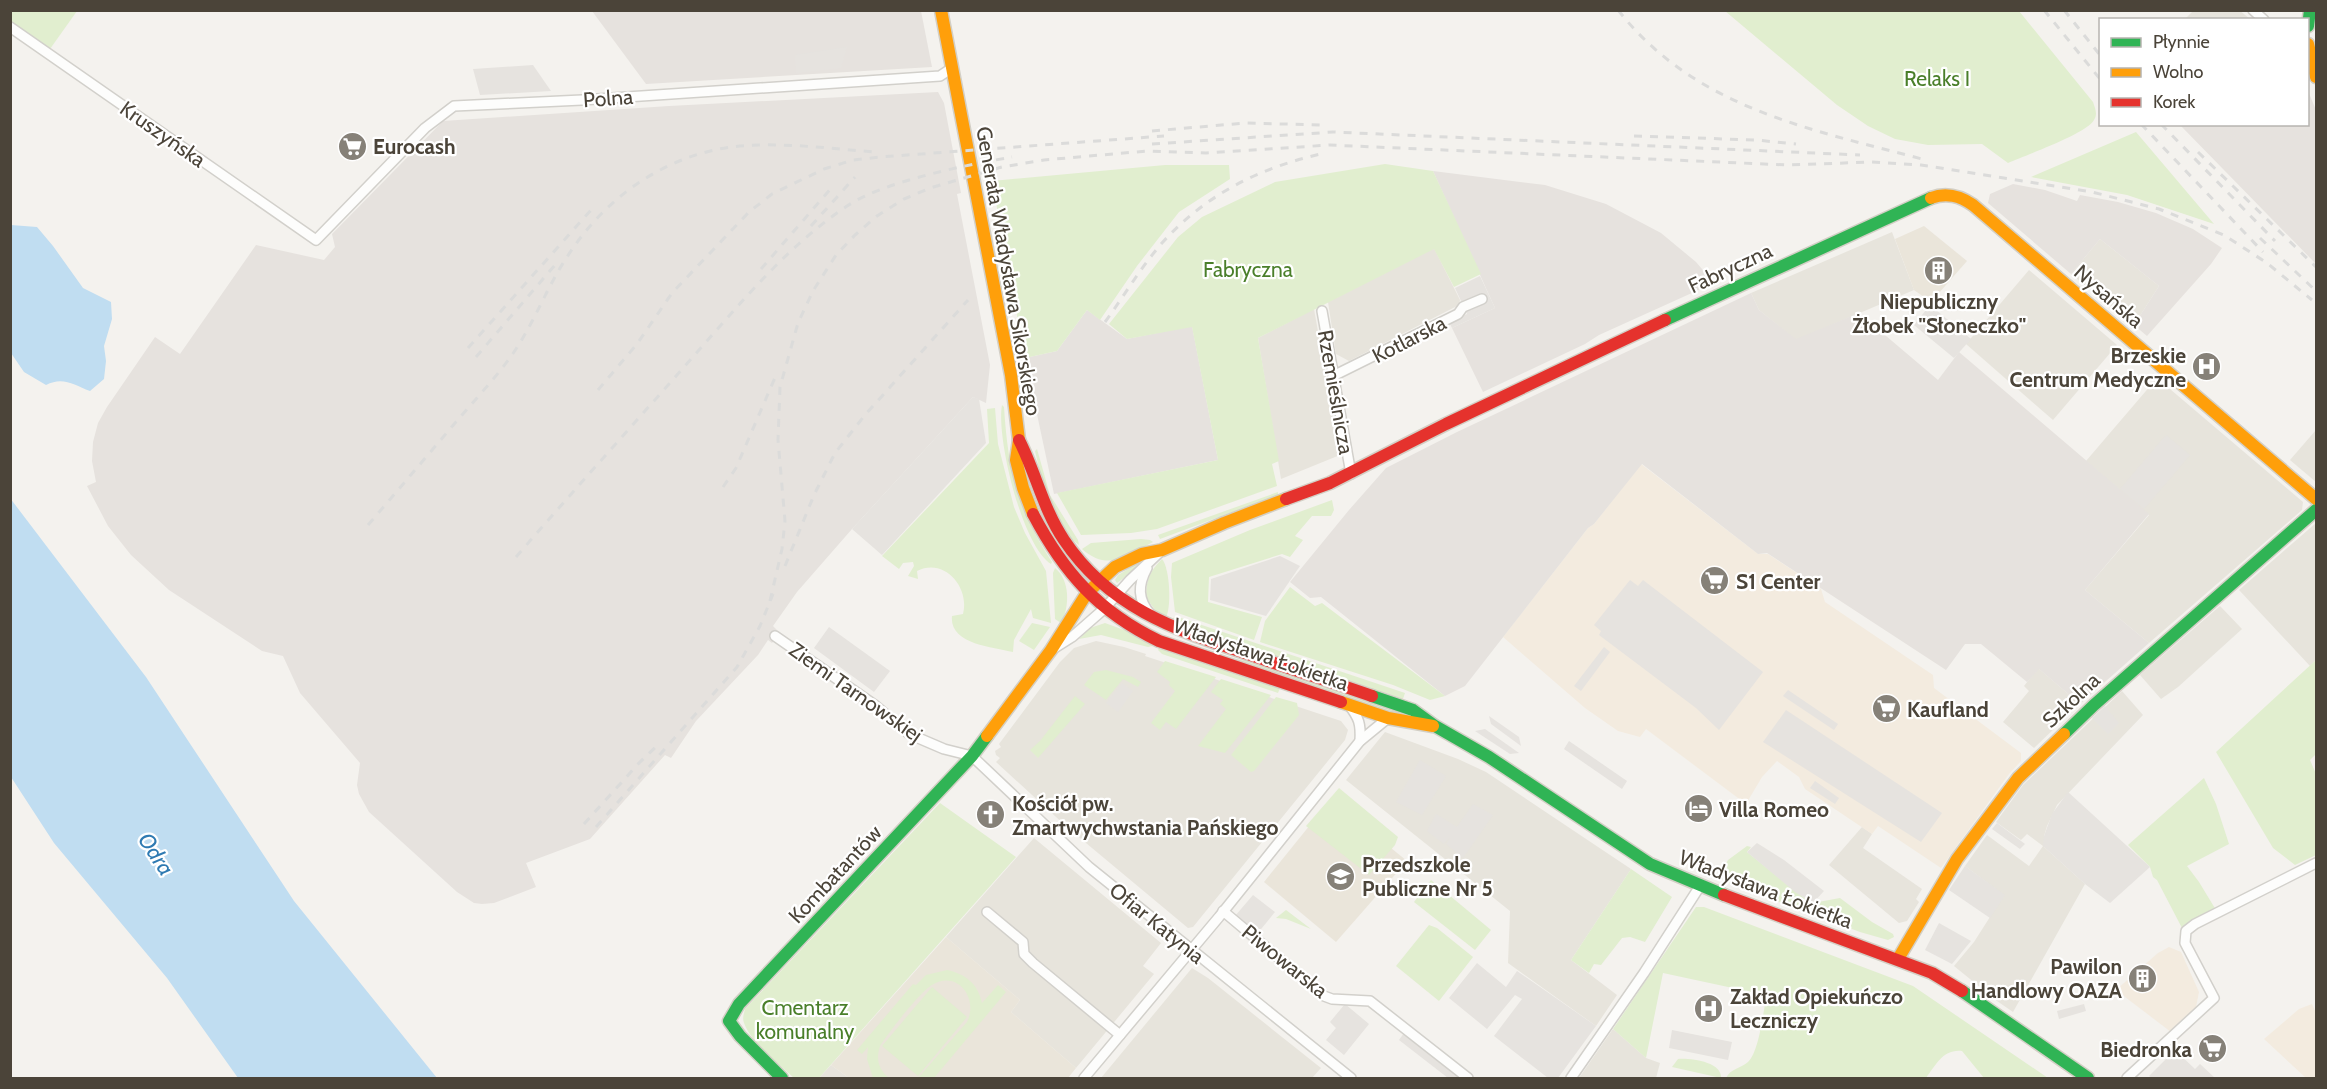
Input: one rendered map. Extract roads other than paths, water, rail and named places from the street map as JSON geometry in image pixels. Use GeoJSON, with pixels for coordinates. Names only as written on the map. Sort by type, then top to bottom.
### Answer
{"type":"FeatureCollection","features":[{"type":"Feature","properties":{"kind":"street","name":"Generała Władysława Sikorskiego"},"geometry":{"type":"LineString","coordinates":[[941,10],[1011,375],[1019,440],[1016,460],[1031,510],[1060,561],[1087,593]]}},
{"type":"Feature","properties":{"kind":"street","name":"Kruszyńska"},"geometry":{"type":"LineString","coordinates":[[10,27],[316,240]]}},
{"type":"Feature","properties":{"kind":"street"},"geometry":{"type":"LineString","coordinates":[[2309,51],[2316,77]]}},
{"type":"Feature","properties":{"kind":"street","name":"Polna"},"geometry":{"type":"LineString","coordinates":[[316,240],[425,128],[454,106],[582,100],[940,76],[952,68]]}},
{"type":"Feature","properties":{"kind":"street","name":"Fabryczna"},"geometry":{"type":"LineString","coordinates":[[1051,650],[1087,593],[1115,567],[1142,554],[1162,550],[1224,523],[1351,474],[1456,419],[1810,252],[1935,196],[1957,195]]}},
{"type":"Feature","properties":{"kind":"street","name":"Nysańska"},"geometry":{"type":"LineString","coordinates":[[1957,195],[1985,215],[2316,499]]}},
{"type":"Feature","properties":{"kind":"street","name":"Kotlarska"},"geometry":{"type":"LineString","coordinates":[[1333,376],[1458,314],[1463,307],[1482,299]]}},
{"type":"Feature","properties":{"kind":"street","name":"Rzemieślnicza"},"geometry":{"type":"LineString","coordinates":[[1322,311],[1351,474]]}},
{"type":"Feature","properties":{"kind":"street"},"geometry":{"type":"LineString","coordinates":[[1019,440],[1026,452],[1051,520],[1072,553],[1116,597]]}},
{"type":"Feature","properties":{"kind":"street","name":"Szkolna"},"geometry":{"type":"LineString","coordinates":[[1898,959],[1953,866],[2018,778],[2094,705],[2316,510]]}},
{"type":"Feature","properties":{"kind":"street","name":"Fabryczna"},"geometry":{"type":"LineString","coordinates":[[1051,650],[1072,637],[1104,609],[1162,550]]}},
{"type":"Feature","properties":{"kind":"street","name":"Fabryczna"},"geometry":{"type":"LineString","coordinates":[[1151,561],[1141,580],[1140,595],[1144,607],[1156,621]]}},
{"type":"Feature","properties":{"kind":"street","name":"Władysława Łokietka"},"geometry":{"type":"LineString","coordinates":[[1087,593],[1104,609],[1134,629],[1160,641],[1388,718],[1434,726]]}},
{"type":"Feature","properties":{"kind":"street","name":"Władysława Łokietka"},"geometry":{"type":"LineString","coordinates":[[1116,597],[1156,621],[1233,650],[1413,710],[1434,726],[1489,757],[1633,855],[1665,872],[1700,886],[1932,973],[2088,1078]]}},
{"type":"Feature","properties":{"kind":"street","name":"Ziemi Tarnowskiej"},"geometry":{"type":"LineString","coordinates":[[774,636],[876,706],[909,734],[944,749],[972,756]]}},
{"type":"Feature","properties":{"kind":"street","name":"Kombatantów"},"geometry":{"type":"LineString","coordinates":[[782,1078],[740,1036],[729,1021],[739,1004],[972,756],[1051,650]]}},
{"type":"Feature","properties":{"kind":"street"},"geometry":{"type":"LineString","coordinates":[[1348,705],[1359,717],[1360,741]]}},
{"type":"Feature","properties":{"kind":"street"},"geometry":{"type":"LineString","coordinates":[[1084,1078],[1360,741],[1388,718]]}},
{"type":"Feature","properties":{"kind":"street","name":"Ofiar Katynia"},"geometry":{"type":"LineString","coordinates":[[972,756],[1089,867],[1351,1078]]}},
{"type":"Feature","properties":{"kind":"street"},"geometry":{"type":"LineString","coordinates":[[2127,1078],[2214,998],[2185,943],[2186,931],[2195,924],[2316,863]]}},
{"type":"Feature","properties":{"kind":"street"},"geometry":{"type":"LineString","coordinates":[[1571,1078],[1644,973],[1700,886]]}},
{"type":"Feature","properties":{"kind":"street","name":"Piwowarska"},"geometry":{"type":"LineString","coordinates":[[1223,911],[1323,996],[1332,999],[1370,1001],[1468,1078]]}},
{"type":"Feature","properties":{"kind":"street"},"geometry":{"type":"LineString","coordinates":[[987,912],[1023,942],[1024,954],[1033,963],[1120,1035]]}},
{"type":"Feature","properties":{"kind":"water"},"geometry":{"type":"Polygon","coordinates":[[[11,225],[37,227],[83,288],[111,302],[112,319],[104,346],[106,361],[104,379],[90,391],[63,381],[46,385],[24,372],[11,353],[11,225]]]}},
{"type":"Feature","properties":{"kind":"water","name":"Odra"},"geometry":{"type":"Polygon","coordinates":[[[10,498],[146,677],[294,901],[437,1078],[238,1078],[167,978],[54,843],[11,777],[10,498]]]}},
{"type":"Feature","properties":{"kind":"railway"},"geometry":{"type":"LineString","coordinates":[[1618,10],[1649,43],[1682,70],[1718,92],[1796,125],[1922,159]]}},
{"type":"Feature","properties":{"kind":"railway"},"geometry":{"type":"LineString","coordinates":[[2044,10],[2099,78]]}},
{"type":"Feature","properties":{"kind":"railway"},"geometry":{"type":"LineString","coordinates":[[2064,10],[2099,54]]}},
{"type":"Feature","properties":{"kind":"railway"},"geometry":{"type":"LineString","coordinates":[[1152,131],[1245,123],[1322,125]]}},
{"type":"Feature","properties":{"kind":"railway"},"geometry":{"type":"LineString","coordinates":[[2143,126],[2263,252]]}},
{"type":"Feature","properties":{"kind":"railway"},"geometry":{"type":"LineString","coordinates":[[2163,126],[2275,241]]}},
{"type":"Feature","properties":{"kind":"railway"},"geometry":{"type":"LineString","coordinates":[[1152,144],[1333,132],[1860,155]]}},
{"type":"Feature","properties":{"kind":"railway"},"geometry":{"type":"LineString","coordinates":[[598,390],[637,344],[672,293],[749,212],[772,194],[824,169],[853,160],[880,157],[1164,136]]}},
{"type":"Feature","properties":{"kind":"railway"},"geometry":{"type":"LineString","coordinates":[[1634,136],[1756,140],[1796,144]]}},
{"type":"Feature","properties":{"kind":"railway"},"geometry":{"type":"LineString","coordinates":[[368,525],[502,368],[514,352],[567,257],[603,212],[625,193],[673,163],[729,147],[787,145],[875,152]]}},
{"type":"Feature","properties":{"kind":"railway"},"geometry":{"type":"LineString","coordinates":[[770,601],[782,549],[785,521],[778,440],[780,387],[798,323],[813,291],[836,255],[877,216],[904,199],[930,188],[1002,167],[1044,160],[1147,151],[1206,153],[1330,145],[1787,165],[1872,162],[1921,165],[2092,192],[2159,209],[2224,235],[2267,263],[2312,300]]}},
{"type":"Feature","properties":{"kind":"railway"},"geometry":{"type":"LineString","coordinates":[[2198,152],[2316,267]]}},
{"type":"Feature","properties":{"kind":"railway"},"geometry":{"type":"LineString","coordinates":[[1105,322],[1154,252],[1197,210],[1236,185],[1257,175],[1325,153]]}},
{"type":"Feature","properties":{"kind":"railway"},"geometry":{"type":"LineString","coordinates":[[516,557],[745,298],[783,258],[825,222],[847,206],[882,189],[950,169],[1012,157]]}},
{"type":"Feature","properties":{"kind":"railway"},"geometry":{"type":"LineString","coordinates":[[811,226],[855,177]]}},
{"type":"Feature","properties":{"kind":"railway"},"geometry":{"type":"LineString","coordinates":[[761,269],[833,186]]}},
{"type":"Feature","properties":{"kind":"railway"},"geometry":{"type":"LineString","coordinates":[[468,348],[591,210]]}},
{"type":"Feature","properties":{"kind":"railway"},"geometry":{"type":"LineString","coordinates":[[2260,238],[2316,291]]}},
{"type":"Feature","properties":{"kind":"railway"},"geometry":{"type":"LineString","coordinates":[[476,357],[555,265]]}},
{"type":"Feature","properties":{"kind":"railway"},"geometry":{"type":"LineString","coordinates":[[785,566],[814,495],[835,453],[865,415],[968,300]]}},
{"type":"Feature","properties":{"kind":"railway"},"geometry":{"type":"LineString","coordinates":[[723,487],[736,468],[777,373]]}},
{"type":"Feature","properties":{"kind":"railway"},"geometry":{"type":"LineString","coordinates":[[596,827],[737,667],[760,626],[773,594]]}},
{"type":"Feature","properties":{"kind":"railway"},"geometry":{"type":"LineString","coordinates":[[584,824],[660,743]]}},
{"type":"Feature","properties":{"kind":"place","name":"Eurocash"},"geometry":{"type":"Point","coordinates":[352,146]}},
{"type":"Feature","properties":{"kind":"place","name":"Niepubliczny Żłobek \"Słoneczko\""},"geometry":{"type":"Point","coordinates":[1939,270]}},
{"type":"Feature","properties":{"kind":"place","name":"Brzeskie Centrum Medyczne"},"geometry":{"type":"Point","coordinates":[2207,367]}},
{"type":"Feature","properties":{"kind":"place","name":"S1 Center"},"geometry":{"type":"Point","coordinates":[1715,581]}},
{"type":"Feature","properties":{"kind":"place","name":"Kaufland"},"geometry":{"type":"Point","coordinates":[1886,709]}},
{"type":"Feature","properties":{"kind":"place","name":"Villa Romeo"},"geometry":{"type":"Point","coordinates":[1698,809]}},
{"type":"Feature","properties":{"kind":"place","name":"Kościół pw. Zmartwychwstania Pańskiego"},"geometry":{"type":"Point","coordinates":[991,815]}},
{"type":"Feature","properties":{"kind":"place","name":"Przedszkole Publiczne Nr 5"},"geometry":{"type":"Point","coordinates":[1341,876]}},
{"type":"Feature","properties":{"kind":"place","name":"Pawilon Handlowy OAZA"},"geometry":{"type":"Point","coordinates":[2143,978]}},
{"type":"Feature","properties":{"kind":"place","name":"Zakład Opiekuńczo Leczniczy"},"geometry":{"type":"Point","coordinates":[1709,1008]}},
{"type":"Feature","properties":{"kind":"place","name":"Biedronka"},"geometry":{"type":"Point","coordinates":[2213,1049]}},
{"type":"Feature","properties":{"kind":"park label","name":"Relaks I"},"geometry":{"type":"Point","coordinates":[1937,78]}},
{"type":"Feature","properties":{"kind":"park label","name":"Cmentarz komunalny"},"geometry":{"type":"Point","coordinates":[805,1019]}}]}
